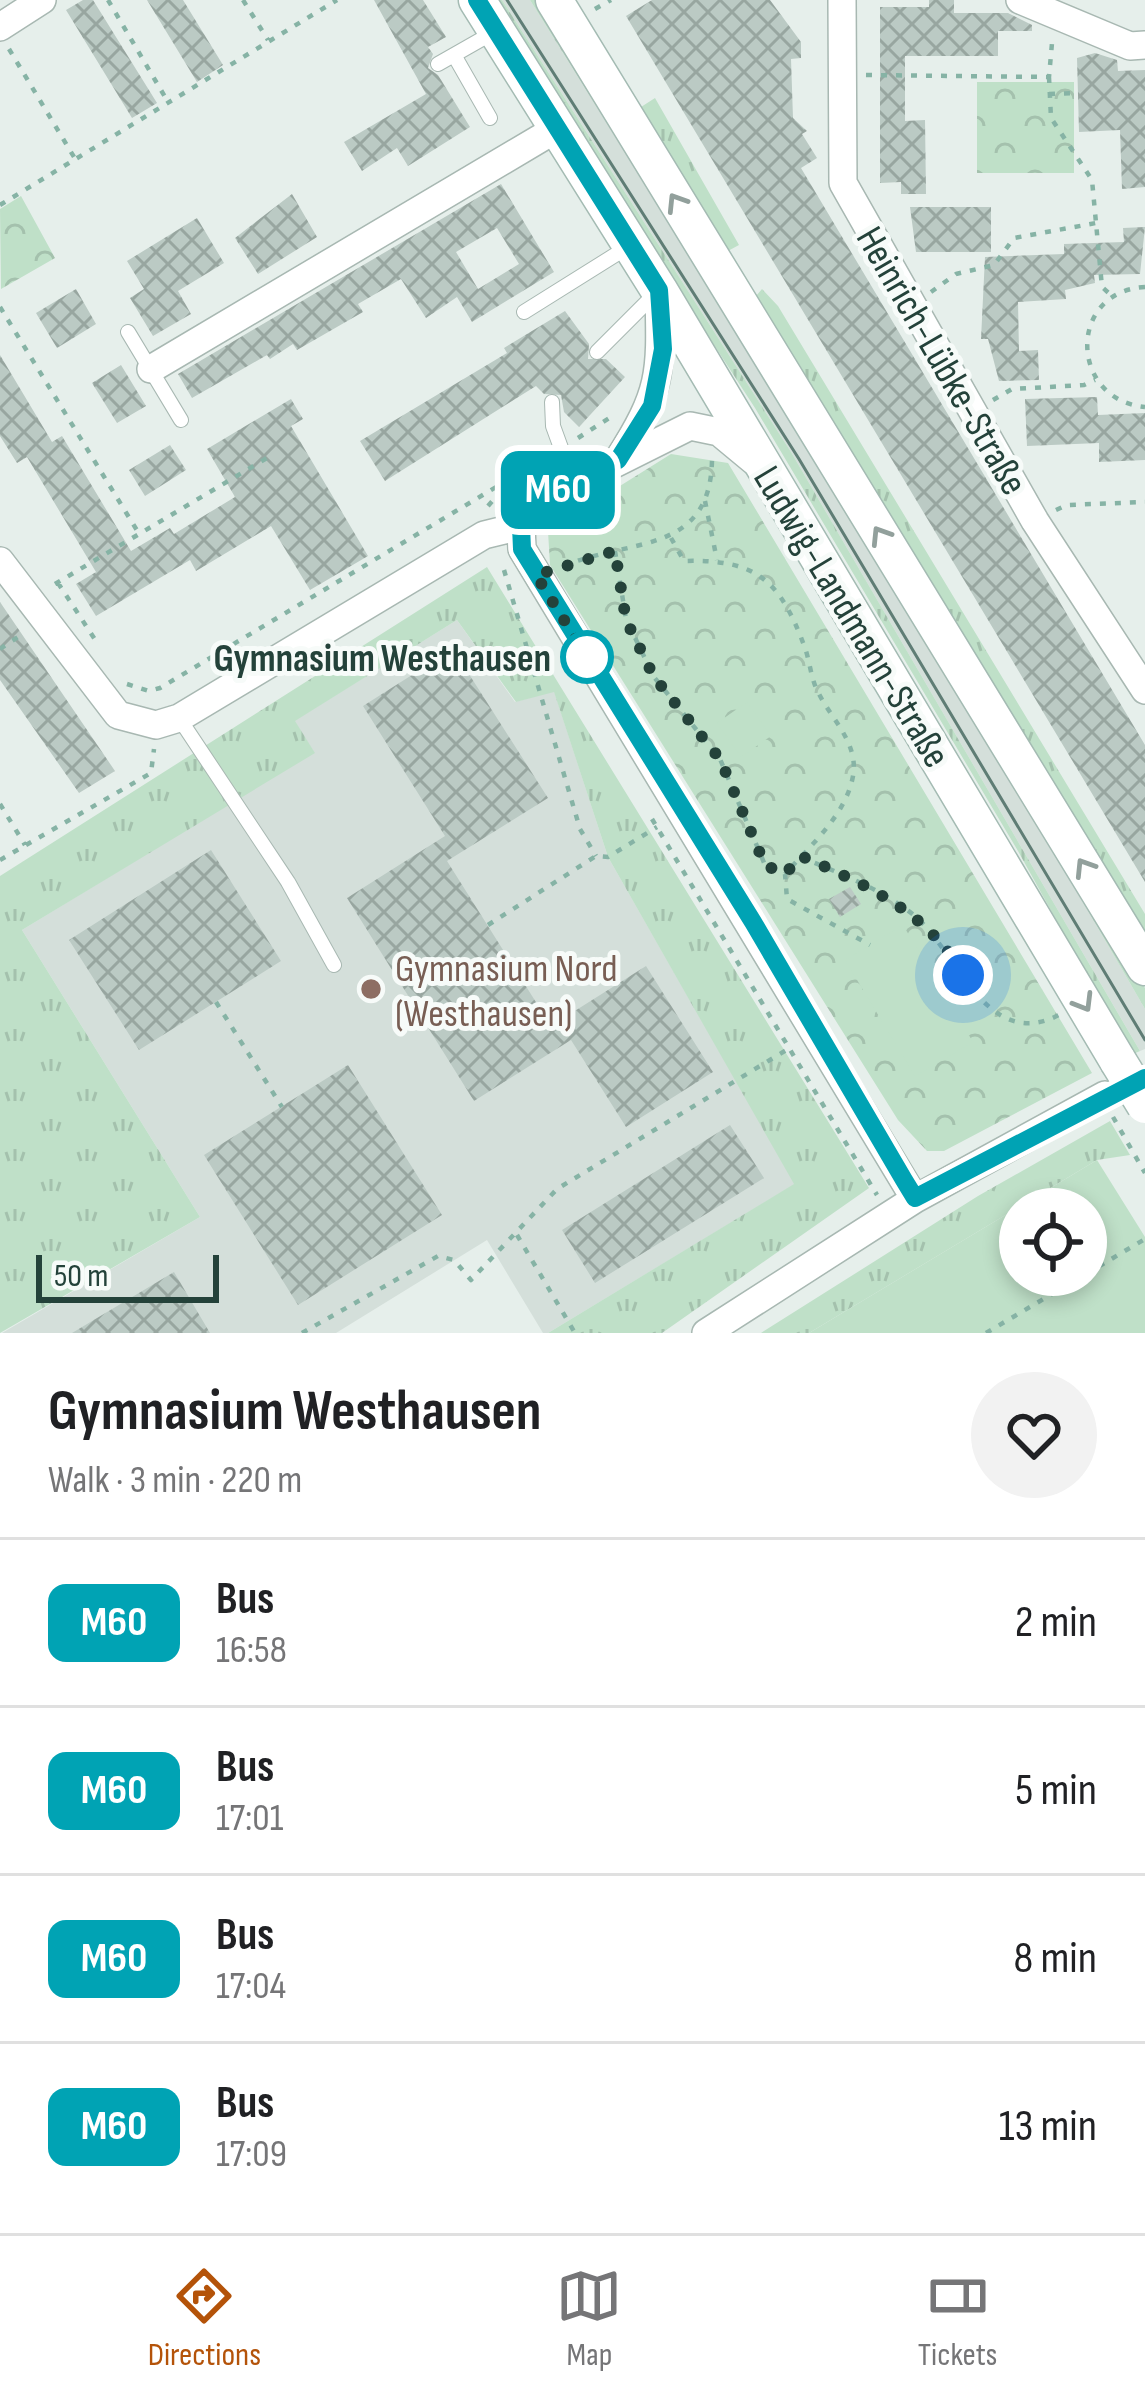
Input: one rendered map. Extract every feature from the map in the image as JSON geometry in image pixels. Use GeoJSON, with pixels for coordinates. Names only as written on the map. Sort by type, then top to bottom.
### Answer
{"type":"FeatureCollection","features":[{"type":"Feature","properties":{"kind":"main road","name":"Ludwig-Landmann-Straße"},"geometry":{"type":"LineString","coordinates":[[554,0],[1145,967]]}},
{"type":"Feature","properties":{"kind":"main road","name":"Ludwig-Landmann-Straße"},"geometry":{"type":"LineString","coordinates":[[487,16],[659,290],[1118,1060],[1121,1106]]}},
{"type":"Feature","properties":{"kind":"street"},"geometry":{"type":"LineString","coordinates":[[0,31],[42,0]]}},
{"type":"Feature","properties":{"kind":"street","name":"Heinrich-Lübke-Straße"},"geometry":{"type":"LineString","coordinates":[[842,0],[843,183],[1035,521],[1145,690]]}},
{"type":"Feature","properties":{"kind":"street"},"geometry":{"type":"LineString","coordinates":[[1020,0],[1130,46],[1145,46]]}},
{"type":"Feature","properties":{"kind":"street"},"geometry":{"type":"LineString","coordinates":[[151,369],[556,129]]}},
{"type":"Feature","properties":{"kind":"street"},"geometry":{"type":"LineString","coordinates":[[618,460],[655,394],[663,349],[659,290]]}},
{"type":"Feature","properties":{"kind":"street"},"geometry":{"type":"LineString","coordinates":[[769,473],[719,432],[690,426],[530,506],[521,526],[522,549],[753,922],[915,1198]]}},
{"type":"Feature","properties":{"kind":"street"},"geometry":{"type":"LineString","coordinates":[[0,561],[118,715],[167,721],[484,535],[521,526]]}},
{"type":"Feature","properties":{"kind":"street"},"geometry":{"type":"LineString","coordinates":[[706,1333],[915,1198],[1121,1106]]}},
{"type":"Feature","properties":{"kind":"lane"},"geometry":{"type":"LineString","coordinates":[[438,64],[454,55],[487,16]]}},
{"type":"Feature","properties":{"kind":"lane"},"geometry":{"type":"LineString","coordinates":[[454,55],[490,118]]}},
{"type":"Feature","properties":{"kind":"lane"},"geometry":{"type":"LineString","coordinates":[[524,312],[631,245]]}},
{"type":"Feature","properties":{"kind":"lane"},"geometry":{"type":"LineString","coordinates":[[597,352],[659,290]]}},
{"type":"Feature","properties":{"kind":"lane"},"geometry":{"type":"LineString","coordinates":[[128,332],[182,420]]}},
{"type":"Feature","properties":{"kind":"lane"},"geometry":{"type":"LineString","coordinates":[[552,402],[573,482]]}},
{"type":"Feature","properties":{"kind":"lane"},"geometry":{"type":"LineString","coordinates":[[167,721],[288,882],[334,965]]}},
{"type":"Feature","properties":{"kind":"path"},"geometry":{"type":"LineString","coordinates":[[108,0],[168,102]]}},
{"type":"Feature","properties":{"kind":"path"},"geometry":{"type":"LineString","coordinates":[[243,0],[268,40]]}},
{"type":"Feature","properties":{"kind":"path"},"geometry":{"type":"LineString","coordinates":[[0,206],[337,0]]}},
{"type":"Feature","properties":{"kind":"path"},"geometry":{"type":"LineString","coordinates":[[591,11],[611,0]]}},
{"type":"Feature","properties":{"kind":"path"},"geometry":{"type":"LineString","coordinates":[[1051,12],[1051,118],[1093,181],[1102,287],[1112,296]]}},
{"type":"Feature","properties":{"kind":"path"},"geometry":{"type":"LineString","coordinates":[[0,31],[74,157]]}},
{"type":"Feature","properties":{"kind":"path"},"geometry":{"type":"LineString","coordinates":[[842,75],[1048,77]]}},
{"type":"Feature","properties":{"kind":"path"},"geometry":{"type":"LineString","coordinates":[[1049,94],[1079,94]]}},
{"type":"Feature","properties":{"kind":"path"},"geometry":{"type":"LineString","coordinates":[[912,306],[956,274],[994,265],[1014,238],[1099,223]]}},
{"type":"Feature","properties":{"kind":"path"},"geometry":{"type":"LineString","coordinates":[[1145,287],[1112,296],[1094,315],[1085,339],[1095,380],[1121,403],[1145,407]]}},
{"type":"Feature","properties":{"kind":"path"},"geometry":{"type":"LineString","coordinates":[[0,307],[138,532]]}},
{"type":"Feature","properties":{"kind":"path"},"geometry":{"type":"LineString","coordinates":[[973,413],[1012,389],[1084,386],[1095,380]]}},
{"type":"Feature","properties":{"kind":"path"},"geometry":{"type":"LineString","coordinates":[[125,683],[149,691],[160,688],[618,412]]}},
{"type":"Feature","properties":{"kind":"path"},"geometry":{"type":"LineString","coordinates":[[536,575],[671,538],[698,514],[712,481],[712,447]]}},
{"type":"Feature","properties":{"kind":"path"},"geometry":{"type":"LineString","coordinates":[[29,599],[272,454]]}},
{"type":"Feature","properties":{"kind":"path"},"geometry":{"type":"LineString","coordinates":[[704,498],[717,560]]}},
{"type":"Feature","properties":{"kind":"path"},"geometry":{"type":"LineString","coordinates":[[1035,521],[1067,505],[1145,502]]}},
{"type":"Feature","properties":{"kind":"path"},"geometry":{"type":"LineString","coordinates":[[671,538],[684,561],[751,566],[780,592],[805,648],[816,690],[847,738],[854,772],[844,802],[785,874],[788,899]]}},
{"type":"Feature","properties":{"kind":"path"},"geometry":{"type":"LineString","coordinates":[[615,551],[626,620],[654,677],[720,759],[765,865],[785,874]]}},
{"type":"Feature","properties":{"kind":"path"},"geometry":{"type":"LineString","coordinates":[[502,565],[580,830],[596,856]]}},
{"type":"Feature","properties":{"kind":"path"},"geometry":{"type":"LineString","coordinates":[[58,583],[102,650]]}},
{"type":"Feature","properties":{"kind":"path"},"geometry":{"type":"LineString","coordinates":[[0,860],[151,773],[167,721]]}},
{"type":"Feature","properties":{"kind":"path"},"geometry":{"type":"LineString","coordinates":[[0,804],[25,846]]}},
{"type":"Feature","properties":{"kind":"path"},"geometry":{"type":"LineString","coordinates":[[488,926],[596,856],[608,857],[657,827]]}},
{"type":"Feature","properties":{"kind":"path"},"geometry":{"type":"LineString","coordinates":[[801,856],[865,884],[913,915],[951,953],[975,998],[1009,1022],[1046,1022],[1064,1012]]}},
{"type":"Feature","properties":{"kind":"path"},"geometry":{"type":"LineString","coordinates":[[776,908],[788,899]]}},
{"type":"Feature","properties":{"kind":"path"},"geometry":{"type":"LineString","coordinates":[[788,899],[870,945]]}},
{"type":"Feature","properties":{"kind":"path"},"geometry":{"type":"LineString","coordinates":[[216,1002],[282,1107]]}},
{"type":"Feature","properties":{"kind":"path"},"geometry":{"type":"LineString","coordinates":[[302,1333],[438,1256],[454,1260],[471,1280],[557,1189],[790,1048]]}},
{"type":"Feature","properties":{"kind":"path"},"geometry":{"type":"LineString","coordinates":[[1121,1106],[1145,1173]]}},
{"type":"Feature","properties":{"kind":"path"},"geometry":{"type":"LineString","coordinates":[[516,1233],[575,1333]]}},
{"type":"Feature","properties":{"kind":"path"},"geometry":{"type":"LineString","coordinates":[[1107,1261],[1145,1239]]}},
{"type":"Feature","properties":{"kind":"path"},"geometry":{"type":"LineString","coordinates":[[986,1333],[1048,1296]]}},
{"type":"Feature","properties":{"kind":"shaded area"},"geometry":{"type":"Polygon","coordinates":[[[502,0],[530,0],[948,670],[1145,1009],[1145,1049],[1140,1051],[791,452],[502,0]]]}},
{"type":"Feature","properties":{"kind":"shaded area","name":"Gymnasium Nord (Westhausen)"},"geometry":{"type":"Polygon","coordinates":[[[457,620],[515,702],[554,691],[608,857],[795,1184],[548,1333],[543,1333],[487,1240],[336,1333],[2,1333],[200,1217],[22,930],[314,752],[294,721],[457,620]]]}},
{"type":"Feature","properties":{"kind":"green space"},"geometry":{"type":"Polygon","coordinates":[[[490,0],[502,0],[791,452],[1140,1051],[1131,1055],[1018,851],[755,408],[490,0]]]}},
{"type":"Feature","properties":{"kind":"green space"},"geometry":{"type":"Polygon","coordinates":[[[530,0],[537,0],[1145,988],[1145,1009],[948,670],[530,0]]]}},
{"type":"Feature","properties":{"kind":"green space"},"geometry":{"type":"Polygon","coordinates":[[[977,82],[1074,82],[1074,173],[977,173],[977,82]]]}},
{"type":"Feature","properties":{"kind":"green space"},"geometry":{"type":"Polygon","coordinates":[[[655,98],[739,245],[726,252],[641,107],[655,98]]]}},
{"type":"Feature","properties":{"kind":"green space"},"geometry":{"type":"Polygon","coordinates":[[[21,196],[55,258],[1,289],[0,209],[21,196]]]}},
{"type":"Feature","properties":{"kind":"green space"},"geometry":{"type":"Polygon","coordinates":[[[762,289],[778,306],[1145,914],[1145,935],[756,296],[762,289]]]}},
{"type":"Feature","properties":{"kind":"green space"},"geometry":{"type":"Polygon","coordinates":[[[671,454],[728,463],[1092,1073],[944,1151],[927,1151],[898,1120],[550,565],[548,531],[671,454]]]}},
{"type":"Feature","properties":{"kind":"green space"},"geometry":{"type":"Polygon","coordinates":[[[487,567],[869,1188],[662,1333],[548,1333],[794,1184],[608,857],[554,692],[516,702],[457,620],[295,721],[315,753],[22,930],[200,1217],[0,1333],[0,876],[487,567]]]}},
{"type":"Feature","properties":{"kind":"green space"},"geometry":{"type":"Polygon","coordinates":[[[747,702],[771,736],[741,757],[717,723],[747,702]]]}},
{"type":"Feature","properties":{"kind":"green space"},"geometry":{"type":"Polygon","coordinates":[[[903,925],[973,1042],[915,1076],[845,960],[903,925]]]}},
{"type":"Feature","properties":{"kind":"green space"},"geometry":{"type":"Polygon","coordinates":[[[1110,1121],[1130,1155],[1097,1160],[1050,1188],[999,1188],[999,1219],[809,1333],[761,1333],[978,1196],[1110,1121]]]}},
{"type":"Feature","properties":{"kind":"green space"},"geometry":{"type":"Polygon","coordinates":[[[1097,1160],[1145,1237],[1145,1333],[809,1333],[999,1219],[999,1296],[1107,1296],[1107,1188],[1050,1188],[1097,1160]]]}},
{"type":"Feature","properties":{"kind":"building"},"geometry":{"type":"Polygon","coordinates":[[[93,0],[157,103],[132,118],[66,10],[93,0]]]}},
{"type":"Feature","properties":{"kind":"building"},"geometry":{"type":"Polygon","coordinates":[[[147,0],[183,0],[223,65],[197,82],[147,0]]]}},
{"type":"Feature","properties":{"kind":"building"},"geometry":{"type":"Polygon","coordinates":[[[374,0],[423,0],[446,37],[428,47],[433,54],[428,68],[438,75],[470,127],[408,166],[397,148],[362,171],[344,142],[426,94],[374,0]]]}},
{"type":"Feature","properties":{"kind":"building"},"geometry":{"type":"Polygon","coordinates":[[[652,0],[770,0],[801,42],[801,58],[791,59],[793,118],[807,131],[802,134],[817,158],[801,168],[1145,745],[1145,882],[626,16],[652,0]]]}},
{"type":"Feature","properties":{"kind":"building"},"geometry":{"type":"Polygon","coordinates":[[[929,0],[954,0],[954,13],[1008,13],[1032,25],[1032,31],[998,31],[998,56],[905,56],[905,121],[925,120],[926,194],[901,194],[901,182],[880,183],[880,7],[929,7],[929,0]]]}},
{"type":"Feature","properties":{"kind":"building"},"geometry":{"type":"Polygon","coordinates":[[[1095,53],[1117,60],[1118,71],[1145,70],[1145,187],[1122,189],[1120,130],[1079,132],[1077,58],[1095,53]]]}},
{"type":"Feature","properties":{"kind":"building"},"geometry":{"type":"Polygon","coordinates":[[[501,184],[554,272],[472,322],[457,297],[426,318],[401,279],[358,304],[363,312],[297,350],[293,344],[270,359],[267,355],[192,398],[178,374],[501,184]],[[497,228],[456,252],[478,289],[519,264],[497,228]]]}},
{"type":"Feature","properties":{"kind":"building"},"geometry":{"type":"Polygon","coordinates":[[[292,194],[317,237],[258,274],[235,238],[292,194]]]}},
{"type":"Feature","properties":{"kind":"building"},"geometry":{"type":"Polygon","coordinates":[[[910,207],[991,207],[991,252],[916,252],[910,207]]]}},
{"type":"Feature","properties":{"kind":"building"},"geometry":{"type":"Polygon","coordinates":[[[197,218],[224,263],[178,291],[191,314],[153,336],[130,298],[144,289],[127,261],[197,218]]]}},
{"type":"Feature","properties":{"kind":"building"},"geometry":{"type":"Polygon","coordinates":[[[1145,227],[1140,274],[1094,275],[1095,283],[1065,290],[1066,299],[1018,302],[1019,351],[1038,350],[1039,380],[999,381],[988,339],[981,339],[985,257],[1064,254],[1064,244],[1124,242],[1123,228],[1145,227]]]}},
{"type":"Feature","properties":{"kind":"building"},"geometry":{"type":"Polygon","coordinates":[[[76,289],[96,324],[57,348],[36,313],[76,289]]]}},
{"type":"Feature","properties":{"kind":"building"},"geometry":{"type":"Polygon","coordinates":[[[565,311],[589,344],[588,359],[606,359],[625,377],[579,427],[564,412],[561,395],[544,394],[536,386],[385,481],[360,441],[507,353],[504,348],[565,311]]]}},
{"type":"Feature","properties":{"kind":"building"},"geometry":{"type":"Polygon","coordinates":[[[0,355],[52,442],[62,436],[131,551],[170,528],[174,534],[235,497],[207,449],[291,399],[303,419],[291,426],[368,556],[310,590],[271,526],[196,571],[190,560],[96,616],[76,584],[96,572],[27,457],[17,463],[0,436],[0,355]]]}},
{"type":"Feature","properties":{"kind":"building"},"geometry":{"type":"Polygon","coordinates":[[[121,365],[146,406],[117,423],[92,383],[121,365]]]}},
{"type":"Feature","properties":{"kind":"building"},"geometry":{"type":"Polygon","coordinates":[[[1097,397],[1098,415],[1145,413],[1145,460],[1099,462],[1099,443],[1027,446],[1025,399],[1097,397]]]}},
{"type":"Feature","properties":{"kind":"building"},"geometry":{"type":"Polygon","coordinates":[[[170,445],[186,470],[145,496],[129,470],[170,445]]]}},
{"type":"Feature","properties":{"kind":"building"},"geometry":{"type":"Polygon","coordinates":[[[0,602],[115,771],[79,793],[0,680],[0,602]]]}},
{"type":"Feature","properties":{"kind":"building"},"geometry":{"type":"Polygon","coordinates":[[[453,649],[548,798],[447,861],[551,1026],[646,966],[713,1072],[626,1127],[571,1040],[474,1101],[347,898],[445,836],[363,706],[453,649]]]}},
{"type":"Feature","properties":{"kind":"building"},"geometry":{"type":"Polygon","coordinates":[[[211,850],[281,961],[139,1050],[69,940],[211,850]]]}},
{"type":"Feature","properties":{"kind":"building"},"geometry":{"type":"Polygon","coordinates":[[[850,887],[861,904],[840,917],[829,899],[850,887]]]}},
{"type":"Feature","properties":{"kind":"building"},"geometry":{"type":"Polygon","coordinates":[[[348,1065],[442,1215],[298,1305],[204,1155],[348,1065]]]}},
{"type":"Feature","properties":{"kind":"building"},"geometry":{"type":"Polygon","coordinates":[[[730,1125],[764,1178],[595,1283],[562,1230],[730,1125]]]}},
{"type":"Feature","properties":{"kind":"building"},"geometry":{"type":"Polygon","coordinates":[[[174,1272],[210,1333],[72,1333],[174,1272]]]}},
{"type":"Feature","properties":{"kind":"tram line"},"geometry":{"type":"LineString","coordinates":[[507,0],[799,459],[1145,1040]]}},
{"type":"Feature","properties":{"kind":"bus line","name":"M60"},"geometry":{"type":"LineString","coordinates":[[477,0],[659,290],[663,349],[652,406],[618,460],[530,506],[521,526],[522,549],[753,922],[915,1198],[1145,1078]]}},
{"type":"Feature","properties":{"kind":"place","name":"Gymnasium Westhausen"},"geometry":{"type":"Point","coordinates":[587,657]}},
{"type":"Feature","properties":{"kind":"place","name":"Gymnasium Nord (Westhausen)"},"geometry":{"type":"Point","coordinates":[371,989]}},
{"type":"Feature","properties":{"kind":"route"},"geometry":{"type":"LineString","coordinates":[[587,657],[589,660],[536,575],[615,551],[626,620],[654,677],[720,759],[765,865],[785,874],[801,856],[865,884],[913,915],[951,953],[963,975]]}}]}
